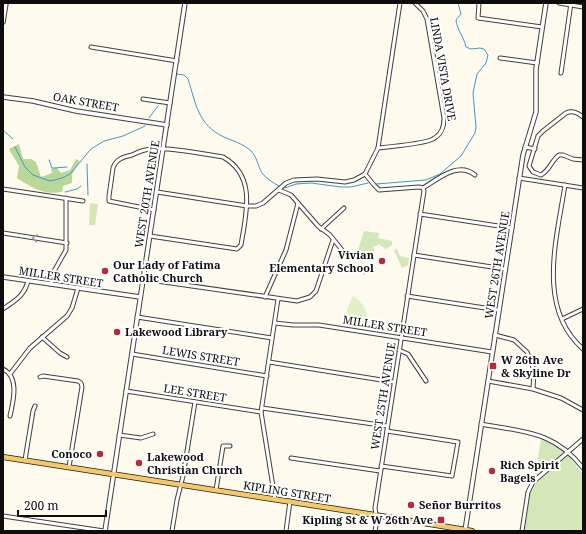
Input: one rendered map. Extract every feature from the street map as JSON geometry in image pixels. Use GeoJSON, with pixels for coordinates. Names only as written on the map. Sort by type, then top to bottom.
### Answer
{"type":"FeatureCollection","features":[{"type":"Feature","properties":{"kind":"main road","name":"KIPLING STREET"},"geometry":{"type":"LineString","coordinates":[[3,457],[290,501],[472,531]]}},
{"type":"Feature","properties":{"kind":"street"},"geometry":{"type":"LineString","coordinates":[[3,22],[6,3]]}},
{"type":"Feature","properties":{"kind":"street","name":"WEST 20TH AVENUE"},"geometry":{"type":"LineString","coordinates":[[104,531],[186,3]]}},
{"type":"Feature","properties":{"kind":"street"},"geometry":{"type":"LineString","coordinates":[[156,192],[247,206],[256,206],[263,203],[286,183],[294,180],[317,179],[345,182],[354,180],[365,174],[378,148],[400,3]]}},
{"type":"Feature","properties":{"kind":"street","name":"LINDA VISTA DRIVE"},"geometry":{"type":"LineString","coordinates":[[378,148],[430,140],[440,133],[444,126],[444,118],[427,19],[425,14],[415,3]]}},
{"type":"Feature","properties":{"kind":"street"},"geometry":{"type":"LineString","coordinates":[[479,3],[478,18],[542,27]]}},
{"type":"Feature","properties":{"kind":"street","name":"WEST 26TH AVENUE"},"geometry":{"type":"LineString","coordinates":[[465,530],[519,178],[525,145],[536,112],[537,63],[546,3]]}},
{"type":"Feature","properties":{"kind":"street"},"geometry":{"type":"LineString","coordinates":[[559,3],[583,6]]}},
{"type":"Feature","properties":{"kind":"street"},"geometry":{"type":"LineString","coordinates":[[561,73],[571,4]]}},
{"type":"Feature","properties":{"kind":"street"},"geometry":{"type":"LineString","coordinates":[[90,47],[177,61]]}},
{"type":"Feature","properties":{"kind":"street"},"geometry":{"type":"LineString","coordinates":[[500,58],[537,63]]}},
{"type":"Feature","properties":{"kind":"street","name":"OAK STREET"},"geometry":{"type":"LineString","coordinates":[[3,97],[34,101],[76,111],[167,125]]}},
{"type":"Feature","properties":{"kind":"street"},"geometry":{"type":"LineString","coordinates":[[143,98],[170,103]]}},
{"type":"Feature","properties":{"kind":"street"},"geometry":{"type":"LineString","coordinates":[[583,118],[578,113],[566,113],[542,131],[538,136],[529,166],[533,172],[539,174],[546,172],[552,161],[559,155],[563,155],[573,160],[583,160]]}},
{"type":"Feature","properties":{"kind":"street"},"geometry":{"type":"LineString","coordinates":[[525,145],[536,145]]}},
{"type":"Feature","properties":{"kind":"street"},"geometry":{"type":"LineString","coordinates":[[525,145],[535,149]]}},
{"type":"Feature","properties":{"kind":"street"},"geometry":{"type":"LineString","coordinates":[[150,236],[237,249],[241,245],[247,206],[247,193],[236,167],[231,161],[223,157],[163,148],[147,149],[116,161],[113,168],[109,201],[154,210]]}},
{"type":"Feature","properties":{"kind":"street"},"geometry":{"type":"LineString","coordinates":[[365,174],[379,190],[423,188],[455,170],[467,171],[475,175]]}},
{"type":"Feature","properties":{"kind":"street"},"geometry":{"type":"LineString","coordinates":[[519,178],[583,188]]}},
{"type":"Feature","properties":{"kind":"street"},"geometry":{"type":"LineString","coordinates":[[565,185],[553,275],[556,299],[562,319],[572,339],[583,349]]}},
{"type":"Feature","properties":{"kind":"street","name":"WEST 25TH AVENUE"},"geometry":{"type":"LineString","coordinates":[[375,531],[377,521],[375,508],[380,472],[424,192],[423,188]]}},
{"type":"Feature","properties":{"kind":"street"},"geometry":{"type":"LineString","coordinates":[[3,189],[83,201]]}},
{"type":"Feature","properties":{"kind":"street"},"geometry":{"type":"LineString","coordinates":[[279,190],[291,195],[321,228],[330,235],[342,250]]}},
{"type":"Feature","properties":{"kind":"street"},"geometry":{"type":"LineString","coordinates":[[51,284],[53,273],[64,255],[67,243],[66,198]]}},
{"type":"Feature","properties":{"kind":"street"},"geometry":{"type":"LineString","coordinates":[[265,297],[286,250],[298,203]]}},
{"type":"Feature","properties":{"kind":"street"},"geometry":{"type":"LineString","coordinates":[[321,228],[344,208]]}},
{"type":"Feature","properties":{"kind":"street"},"geometry":{"type":"LineString","coordinates":[[420,214],[512,228]]}},
{"type":"Feature","properties":{"kind":"street"},"geometry":{"type":"LineString","coordinates":[[3,233],[67,243]]}},
{"type":"Feature","properties":{"kind":"street"},"geometry":{"type":"LineString","coordinates":[[143,279],[291,301],[300,300],[310,297],[316,291],[333,240]]}},
{"type":"Feature","properties":{"kind":"street"},"geometry":{"type":"LineString","coordinates":[[414,255],[505,269]]}},
{"type":"Feature","properties":{"kind":"street","name":"MILLER STREET"},"geometry":{"type":"LineString","coordinates":[[3,277],[140,298]]}},
{"type":"Feature","properties":{"kind":"street"},"geometry":{"type":"LineString","coordinates":[[3,308],[21,296],[28,281]]}},
{"type":"Feature","properties":{"kind":"street"},"geometry":{"type":"LineString","coordinates":[[10,374],[25,352],[67,316],[72,308],[78,288]]}},
{"type":"Feature","properties":{"kind":"street"},"geometry":{"type":"LineString","coordinates":[[407,296],[498,310]]}},
{"type":"Feature","properties":{"kind":"street"},"geometry":{"type":"LineString","coordinates":[[275,499],[261,412],[278,299]]}},
{"type":"Feature","properties":{"kind":"street"},"geometry":{"type":"LineString","coordinates":[[562,319],[583,309]]}},
{"type":"Feature","properties":{"kind":"street"},"geometry":{"type":"LineString","coordinates":[[137,317],[272,338]]}},
{"type":"Feature","properties":{"kind":"street","name":"MILLER STREET"},"geometry":{"type":"LineString","coordinates":[[275,322],[293,325],[319,325],[492,352]]}},
{"type":"Feature","properties":{"kind":"street"},"geometry":{"type":"LineString","coordinates":[[494,335],[514,340],[527,352],[534,370],[533,389]]}},
{"type":"Feature","properties":{"kind":"street"},"geometry":{"type":"LineString","coordinates":[[42,337],[60,353],[67,357]]}},
{"type":"Feature","properties":{"kind":"street"},"geometry":{"type":"LineString","coordinates":[[399,350],[408,354],[426,381]]}},
{"type":"Feature","properties":{"kind":"street","name":"LEWIS STREET"},"geometry":{"type":"LineString","coordinates":[[132,354],[267,376]]}},
{"type":"Feature","properties":{"kind":"street"},"geometry":{"type":"LineString","coordinates":[[269,362],[394,382]]}},
{"type":"Feature","properties":{"kind":"street"},"geometry":{"type":"LineString","coordinates":[[3,369],[10,374],[13,382],[14,392],[10,416]]}},
{"type":"Feature","properties":{"kind":"street"},"geometry":{"type":"LineString","coordinates":[[40,377],[43,376],[78,381],[81,383],[82,387],[69,467]]}},
{"type":"Feature","properties":{"kind":"street"},"geometry":{"type":"LineString","coordinates":[[488,381],[533,389],[562,398],[583,410]]}},
{"type":"Feature","properties":{"kind":"street","name":"LEE STREET"},"geometry":{"type":"LineString","coordinates":[[126,391],[261,412]]}},
{"type":"Feature","properties":{"kind":"street"},"geometry":{"type":"LineString","coordinates":[[172,531],[195,402]]}},
{"type":"Feature","properties":{"kind":"street"},"geometry":{"type":"LineString","coordinates":[[25,460],[35,406]]}},
{"type":"Feature","properties":{"kind":"street"},"geometry":{"type":"LineString","coordinates":[[262,408],[387,426]]}},
{"type":"Feature","properties":{"kind":"street"},"geometry":{"type":"LineString","coordinates":[[481,424],[542,436],[555,442],[569,452],[583,468]]}},
{"type":"Feature","properties":{"kind":"street"},"geometry":{"type":"LineString","coordinates":[[381,466],[452,476],[458,442],[387,431]]}},
{"type":"Feature","properties":{"kind":"street"},"geometry":{"type":"LineString","coordinates":[[119,435],[141,438],[153,434]]}},
{"type":"Feature","properties":{"kind":"street"},"geometry":{"type":"LineString","coordinates":[[522,531],[528,492],[533,482],[583,439]]}},
{"type":"Feature","properties":{"kind":"street"},"geometry":{"type":"LineString","coordinates":[[216,490],[223,446],[230,446]]}},
{"type":"Feature","properties":{"kind":"street"},"geometry":{"type":"LineString","coordinates":[[291,458],[380,472]]}},
{"type":"Feature","properties":{"kind":"street"},"geometry":{"type":"LineString","coordinates":[[286,531],[290,501]]}},
{"type":"Feature","properties":{"kind":"street"},"geometry":{"type":"LineString","coordinates":[[3,516],[104,531]]}},
{"type":"Feature","properties":{"kind":"green space"},"geometry":{"type":"Polygon","coordinates":[[[19,144],[23,159],[31,159],[36,162],[41,177],[52,173],[51,169],[56,167],[61,173],[70,170],[76,159],[80,161],[72,174],[72,183],[63,186],[62,192],[43,192],[33,188],[17,178],[19,166],[9,149],[19,144]]]}},
{"type":"Feature","properties":{"kind":"green space"},"geometry":{"type":"Polygon","coordinates":[[[90,203],[98,204],[95,225],[89,225],[90,203]]]}},
{"type":"Feature","properties":{"kind":"green space"},"geometry":{"type":"Polygon","coordinates":[[[364,231],[379,233],[378,238],[392,241],[392,245],[386,249],[378,244],[377,246],[373,246],[375,254],[355,260],[364,231]]]}},
{"type":"Feature","properties":{"kind":"green space"},"geometry":{"type":"Polygon","coordinates":[[[397,249],[400,256],[409,258],[408,265],[402,268],[394,250],[397,249]]]}},
{"type":"Feature","properties":{"kind":"green space"},"geometry":{"type":"Polygon","coordinates":[[[353,296],[363,305],[367,312],[366,325],[360,326],[346,324],[344,322],[353,296]]]}},
{"type":"Feature","properties":{"kind":"green space"},"geometry":{"type":"Polygon","coordinates":[[[541,439],[558,446],[564,451],[535,476],[541,439]]]}},
{"type":"Feature","properties":{"kind":"green space"},"geometry":{"type":"Polygon","coordinates":[[[568,455],[583,474],[583,531],[524,531],[529,494],[534,485],[568,455]]]}},
{"type":"Feature","properties":{"kind":"waterway"},"geometry":{"type":"LineString","coordinates":[[376,184],[426,180],[440,174],[461,156],[475,133],[476,127],[473,93],[477,74],[486,63],[488,55],[484,49],[471,49],[466,47],[456,20],[461,14],[458,3]]}},
{"type":"Feature","properties":{"kind":"waterway"},"geometry":{"type":"LineString","coordinates":[[177,74],[184,75],[188,79],[196,105],[203,120],[215,132],[245,146],[251,151],[255,156],[262,173],[279,186]]}},
{"type":"Feature","properties":{"kind":"waterway"},"geometry":{"type":"LineString","coordinates":[[149,118],[158,106]]}},
{"type":"Feature","properties":{"kind":"waterway"},"geometry":{"type":"LineString","coordinates":[[15,147],[25,167],[33,175],[50,181],[70,174],[91,149],[104,141],[123,136],[145,126]]}},
{"type":"Feature","properties":{"kind":"waterway"},"geometry":{"type":"LineString","coordinates":[[3,130],[13,139]]}},
{"type":"Feature","properties":{"kind":"waterway"},"geometry":{"type":"LineString","coordinates":[[49,160],[52,168],[54,168]]}},
{"type":"Feature","properties":{"kind":"waterway"},"geometry":{"type":"LineString","coordinates":[[87,164],[88,195]]}},
{"type":"Feature","properties":{"kind":"waterway"},"geometry":{"type":"LineString","coordinates":[[55,168],[67,167]]}},
{"type":"Feature","properties":{"kind":"waterway"},"geometry":{"type":"LineString","coordinates":[[285,188],[296,184],[311,183],[341,187],[351,187],[368,183]]}},
{"type":"Feature","properties":{"kind":"waterway"},"geometry":{"type":"LineString","coordinates":[[65,192],[77,189],[81,186]]}},
{"type":"Feature","properties":{"kind":"waterway"},"geometry":{"type":"LineString","coordinates":[[364,274],[373,270],[375,271]]}},
{"type":"Feature","properties":{"kind":"place","name":"Vivian Elementary School"},"geometry":{"type":"Point","coordinates":[382,261]}},
{"type":"Feature","properties":{"kind":"place","name":"Our Lady of Fatima Catholic Church"},"geometry":{"type":"Point","coordinates":[105,271]}},
{"type":"Feature","properties":{"kind":"place","name":"Lakewood Library"},"geometry":{"type":"Point","coordinates":[117,332]}},
{"type":"Feature","properties":{"kind":"place","name":"W 26th Ave & Skyline Dr"},"geometry":{"type":"Point","coordinates":[493,366]}},
{"type":"Feature","properties":{"kind":"place","name":"Conoco"},"geometry":{"type":"Point","coordinates":[100,454]}},
{"type":"Feature","properties":{"kind":"place","name":"Lakewood Christian Church"},"geometry":{"type":"Point","coordinates":[139,463]}},
{"type":"Feature","properties":{"kind":"place","name":"Rich Spirit Bagels"},"geometry":{"type":"Point","coordinates":[492,471]}},
{"type":"Feature","properties":{"kind":"place","name":"Señor Burritos"},"geometry":{"type":"Point","coordinates":[411,505]}},
{"type":"Feature","properties":{"kind":"place","name":"Kipling St & W 26th Ave"},"geometry":{"type":"Point","coordinates":[441,520]}}]}
